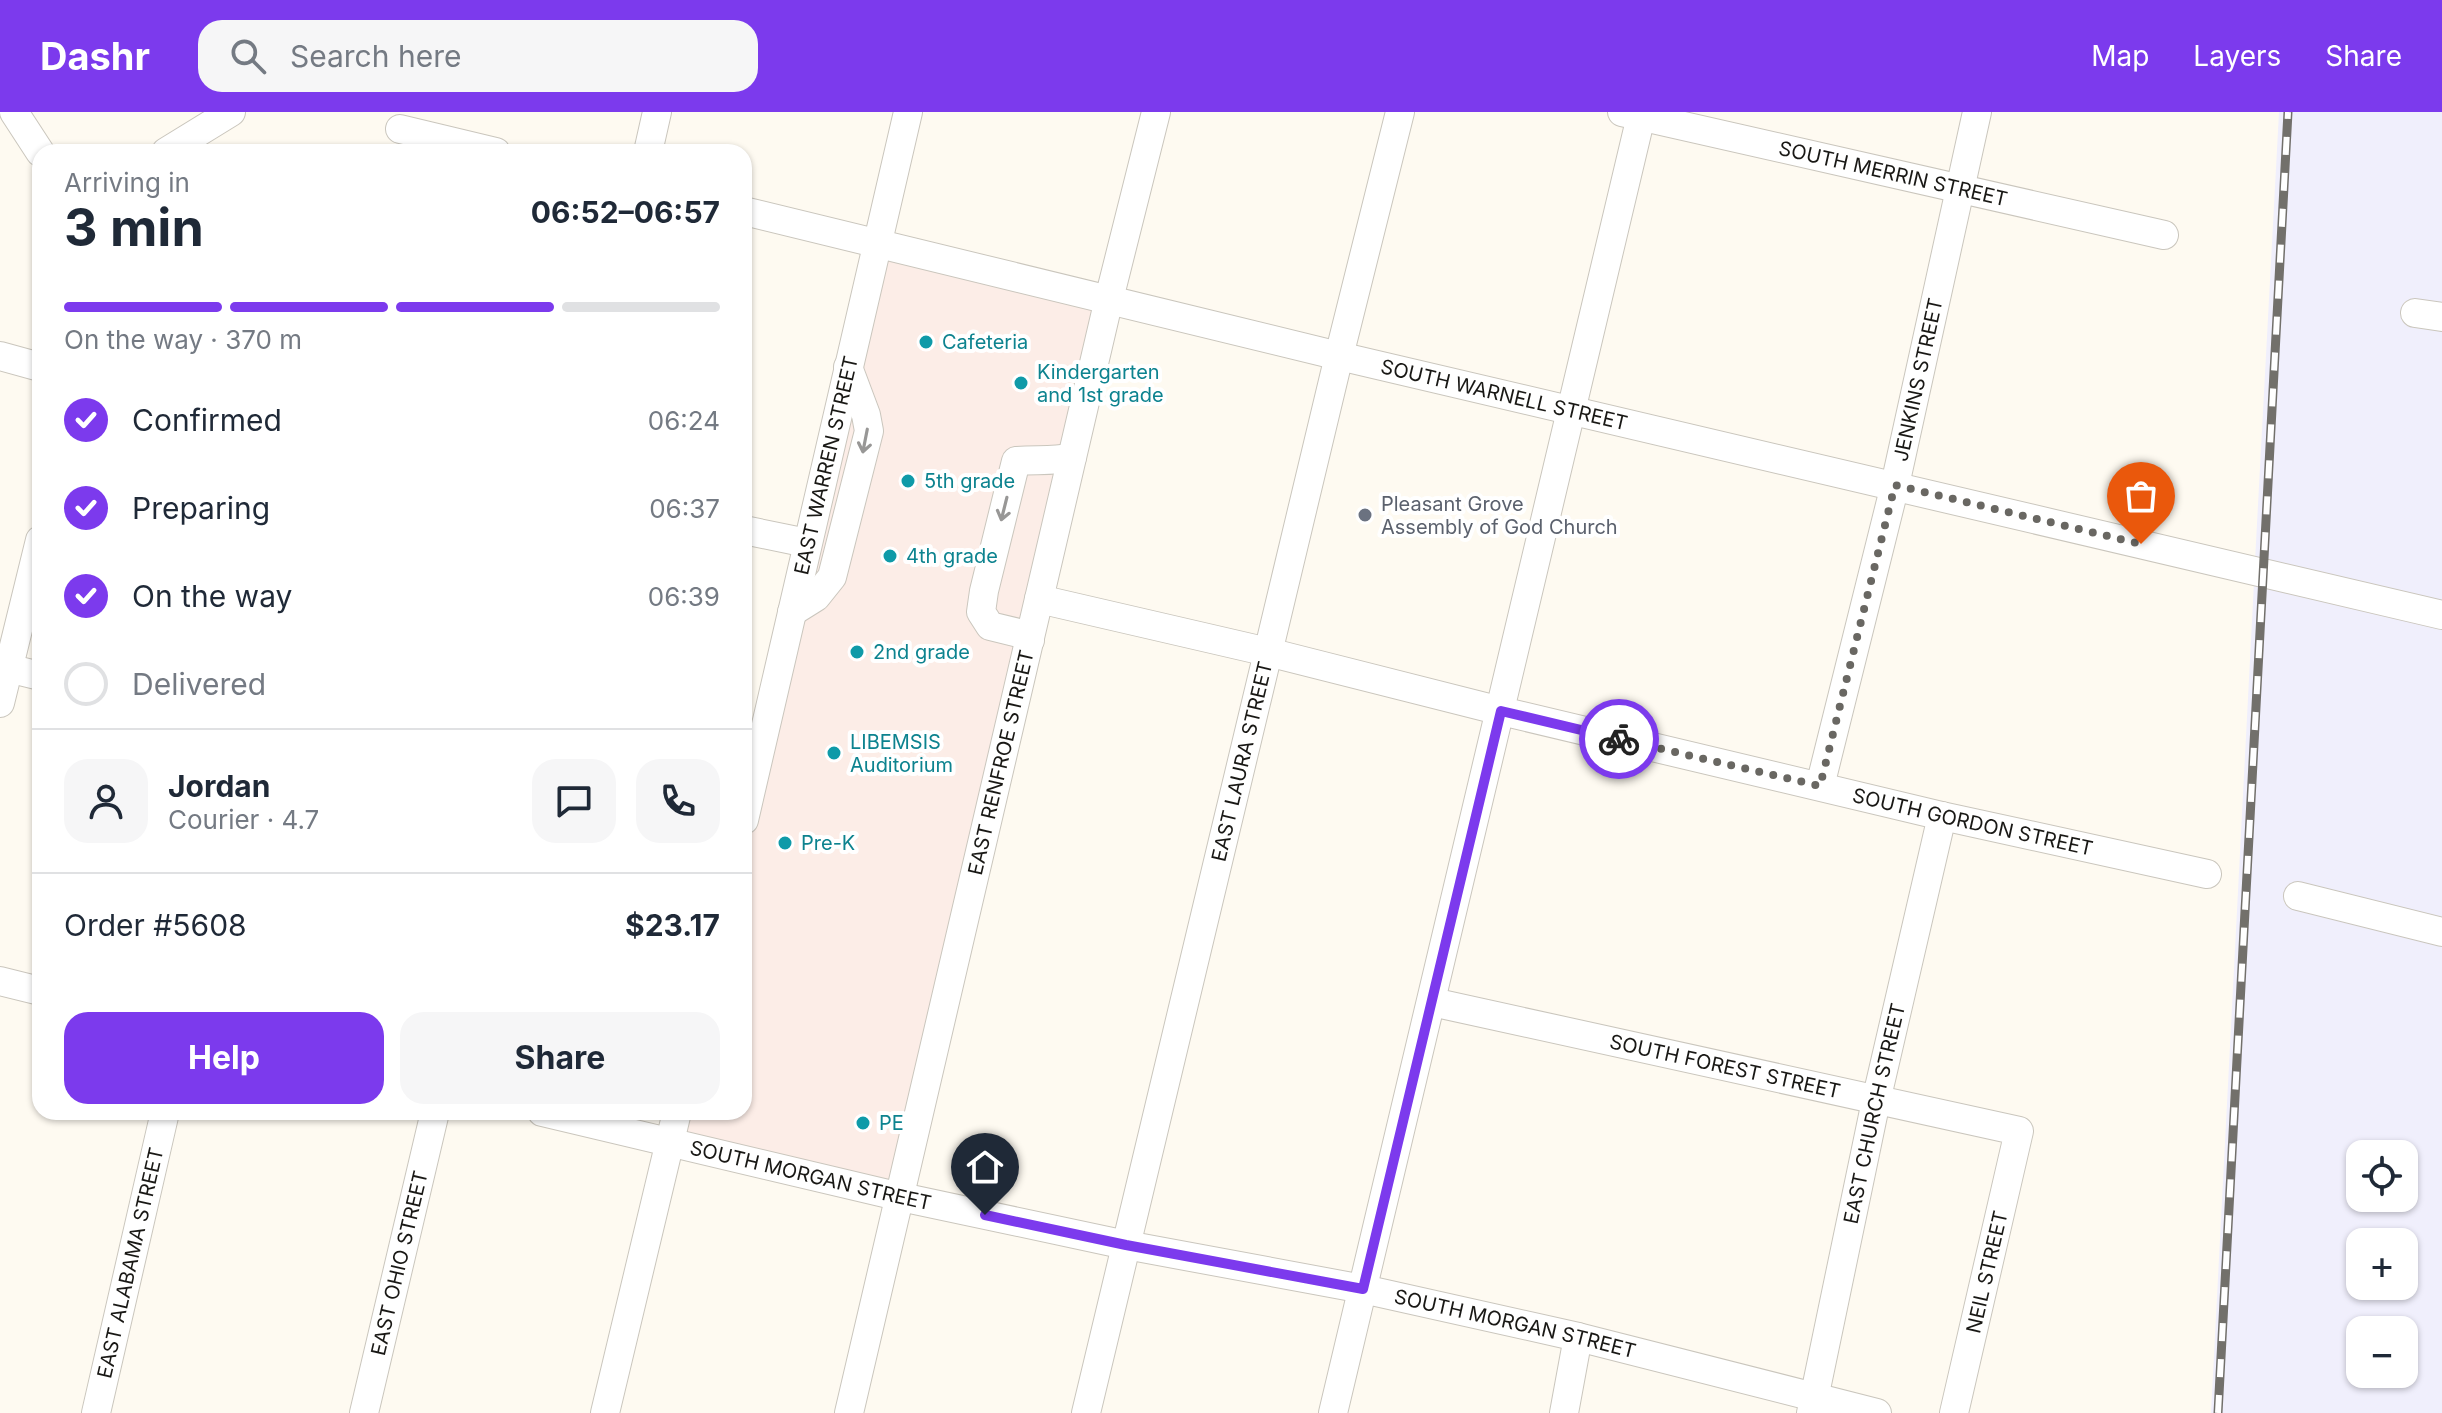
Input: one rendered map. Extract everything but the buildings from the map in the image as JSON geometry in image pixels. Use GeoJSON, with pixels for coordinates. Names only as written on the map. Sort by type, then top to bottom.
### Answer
{"type":"FeatureCollection","features":[{"type":"Feature","properties":{"kind":"street"},"geometry":{"type":"LineString","coordinates":[[14,112],[35,144]]}},
{"type":"Feature","properties":{"kind":"street"},"geometry":{"type":"LineString","coordinates":[[179,144],[231,112]]}},
{"type":"Feature","properties":{"kind":"street"},"geometry":{"type":"LineString","coordinates":[[650,144],[657,112]]}},
{"type":"Feature","properties":{"kind":"street","name":"EAST WARREN STREET"},"geometry":{"type":"LineString","coordinates":[[752,785],[908,112]]}},
{"type":"Feature","properties":{"kind":"street","name":"EAST RENFROE STREET"},"geometry":{"type":"LineString","coordinates":[[849,1413],[1109,299],[1156,112]]}},
{"type":"Feature","properties":{"kind":"street","name":"EAST LAURA STREET"},"geometry":{"type":"LineString","coordinates":[[1086,1413],[1400,112]]}},
{"type":"Feature","properties":{"kind":"street","name":"JENKINS STREET"},"geometry":{"type":"LineString","coordinates":[[1820,786],[1895,485],[1977,112]]}},
{"type":"Feature","properties":{"kind":"street"},"geometry":{"type":"LineString","coordinates":[[1333,1413],[1571,410],[1635,114]]}},
{"type":"Feature","properties":{"kind":"street","name":"SOUTH MERRIN STREET"},"geometry":{"type":"LineString","coordinates":[[1635,114],[2164,235]]}},
{"type":"Feature","properties":{"kind":"street"},"geometry":{"type":"LineString","coordinates":[[400,131],[459,144]]}},
{"type":"Feature","properties":{"kind":"street","name":"SOUTH WARNELL STREET"},"geometry":{"type":"LineString","coordinates":[[752,213],[1339,356],[2442,615]]}},
{"type":"Feature","properties":{"kind":"street"},"geometry":{"type":"LineString","coordinates":[[0,356],[32,365]]}},
{"type":"Feature","properties":{"kind":"street"},"geometry":{"type":"LineString","coordinates":[[792,612],[816,597],[832,577],[869,431],[848,367]]}},
{"type":"Feature","properties":{"kind":"street"},"geometry":{"type":"LineString","coordinates":[[1030,640],[1023,634],[990,626],[981,612],[984,591],[1016,461],[1033,459],[1053,462],[1072,457]]}},
{"type":"Feature","properties":{"kind":"street"},"geometry":{"type":"LineString","coordinates":[[752,532],[807,543]]}},
{"type":"Feature","properties":{"kind":"street"},"geometry":{"type":"LineString","coordinates":[[0,703],[4,667],[32,568]]}},
{"type":"Feature","properties":{"kind":"street","name":"SOUTH GORDON STREET"},"geometry":{"type":"LineString","coordinates":[[1039,599],[1942,816],[2207,874]]}},
{"type":"Feature","properties":{"kind":"street"},"geometry":{"type":"LineString","coordinates":[[4,667],[32,674]]}},
{"type":"Feature","properties":{"kind":"street","name":"EAST CHURCH STREET"},"geometry":{"type":"LineString","coordinates":[[1813,1406],[1876,1101],[1942,816]]}},
{"type":"Feature","properties":{"kind":"street"},"geometry":{"type":"LineString","coordinates":[[2298,896],[2442,932]]}},
{"type":"Feature","properties":{"kind":"street"},"geometry":{"type":"LineString","coordinates":[[0,981],[32,989]]}},
{"type":"Feature","properties":{"kind":"street","name":"SOUTH FOREST STREET"},"geometry":{"type":"LineString","coordinates":[[1432,1002],[2019,1131]]}},
{"type":"Feature","properties":{"kind":"street","name":"EAST ALABAMA STREET"},"geometry":{"type":"LineString","coordinates":[[96,1413],[163,1120]]}},
{"type":"Feature","properties":{"kind":"street","name":"EAST OHIO STREET"},"geometry":{"type":"LineString","coordinates":[[364,1413],[433,1120]]}},
{"type":"Feature","properties":{"kind":"street","name":"SOUTH MORGAN STREET"},"geometry":{"type":"LineString","coordinates":[[575,1120],[901,1197],[1126,1245],[1363,1289],[1578,1337],[1813,1406],[1877,1413]]}},
{"type":"Feature","properties":{"kind":"street"},"geometry":{"type":"LineString","coordinates":[[605,1413],[675,1120]]}},
{"type":"Feature","properties":{"kind":"street","name":"NEIL STREET"},"geometry":{"type":"LineString","coordinates":[[1954,1413],[2019,1131]]}},
{"type":"Feature","properties":{"kind":"street"},"geometry":{"type":"LineString","coordinates":[[1564,1413],[1578,1337]]}},
{"type":"Feature","properties":{"kind":"shaded area"},"geometry":{"type":"Polygon","coordinates":[[[2279,112],[2442,112],[2442,307],[2405,301],[2402,321],[2442,328],[2442,604],[2255,561],[2279,112]]]}},
{"type":"Feature","properties":{"kind":"shaded area"},"geometry":{"type":"Polygon","coordinates":[[[876,242],[1109,299],[901,1197],[670,1143],[675,1120],[752,1120],[752,785],[876,242]]]}},
{"type":"Feature","properties":{"kind":"shaded area"},"geometry":{"type":"Polygon","coordinates":[[[2254,582],[2442,626],[2442,921],[2290,883],[2284,903],[2442,943],[2442,1413],[2211,1413],[2254,582]]]}},
{"type":"Feature","properties":{"kind":"railway"},"geometry":{"type":"LineString","coordinates":[[2218,1413],[2288,112]]}},
{"type":"Feature","properties":{"kind":"way so far"},"geometry":{"type":"LineString","coordinates":[[1619,739],[1820,786],[1895,485],[2141,544]]}},
{"type":"Feature","properties":{"kind":"place","name":"Cafeteria"},"geometry":{"type":"Point","coordinates":[926,342]}},
{"type":"Feature","properties":{"kind":"place","name":"Kindergarten and 1st grade"},"geometry":{"type":"Point","coordinates":[1021,383]}},
{"type":"Feature","properties":{"kind":"place","name":"5th grade"},"geometry":{"type":"Point","coordinates":[908,481]}},
{"type":"Feature","properties":{"kind":"place","name":"Pleasant Grove Assembly of God Church"},"geometry":{"type":"Point","coordinates":[1365,515]}},
{"type":"Feature","properties":{"kind":"place","name":"4th grade"},"geometry":{"type":"Point","coordinates":[890,556]}},
{"type":"Feature","properties":{"kind":"place","name":"2nd grade"},"geometry":{"type":"Point","coordinates":[857,652]}},
{"type":"Feature","properties":{"kind":"place","name":"LIBEMSIS Auditorium"},"geometry":{"type":"Point","coordinates":[834,753]}},
{"type":"Feature","properties":{"kind":"place","name":"Pre-K"},"geometry":{"type":"Point","coordinates":[785,843]}},
{"type":"Feature","properties":{"kind":"place","name":"PE"},"geometry":{"type":"Point","coordinates":[863,1123]}},
{"type":"Feature","properties":{"kind":"route"},"geometry":{"type":"LineString","coordinates":[[985,1215],[1363,1289],[1501,711],[1619,739]]}}]}
